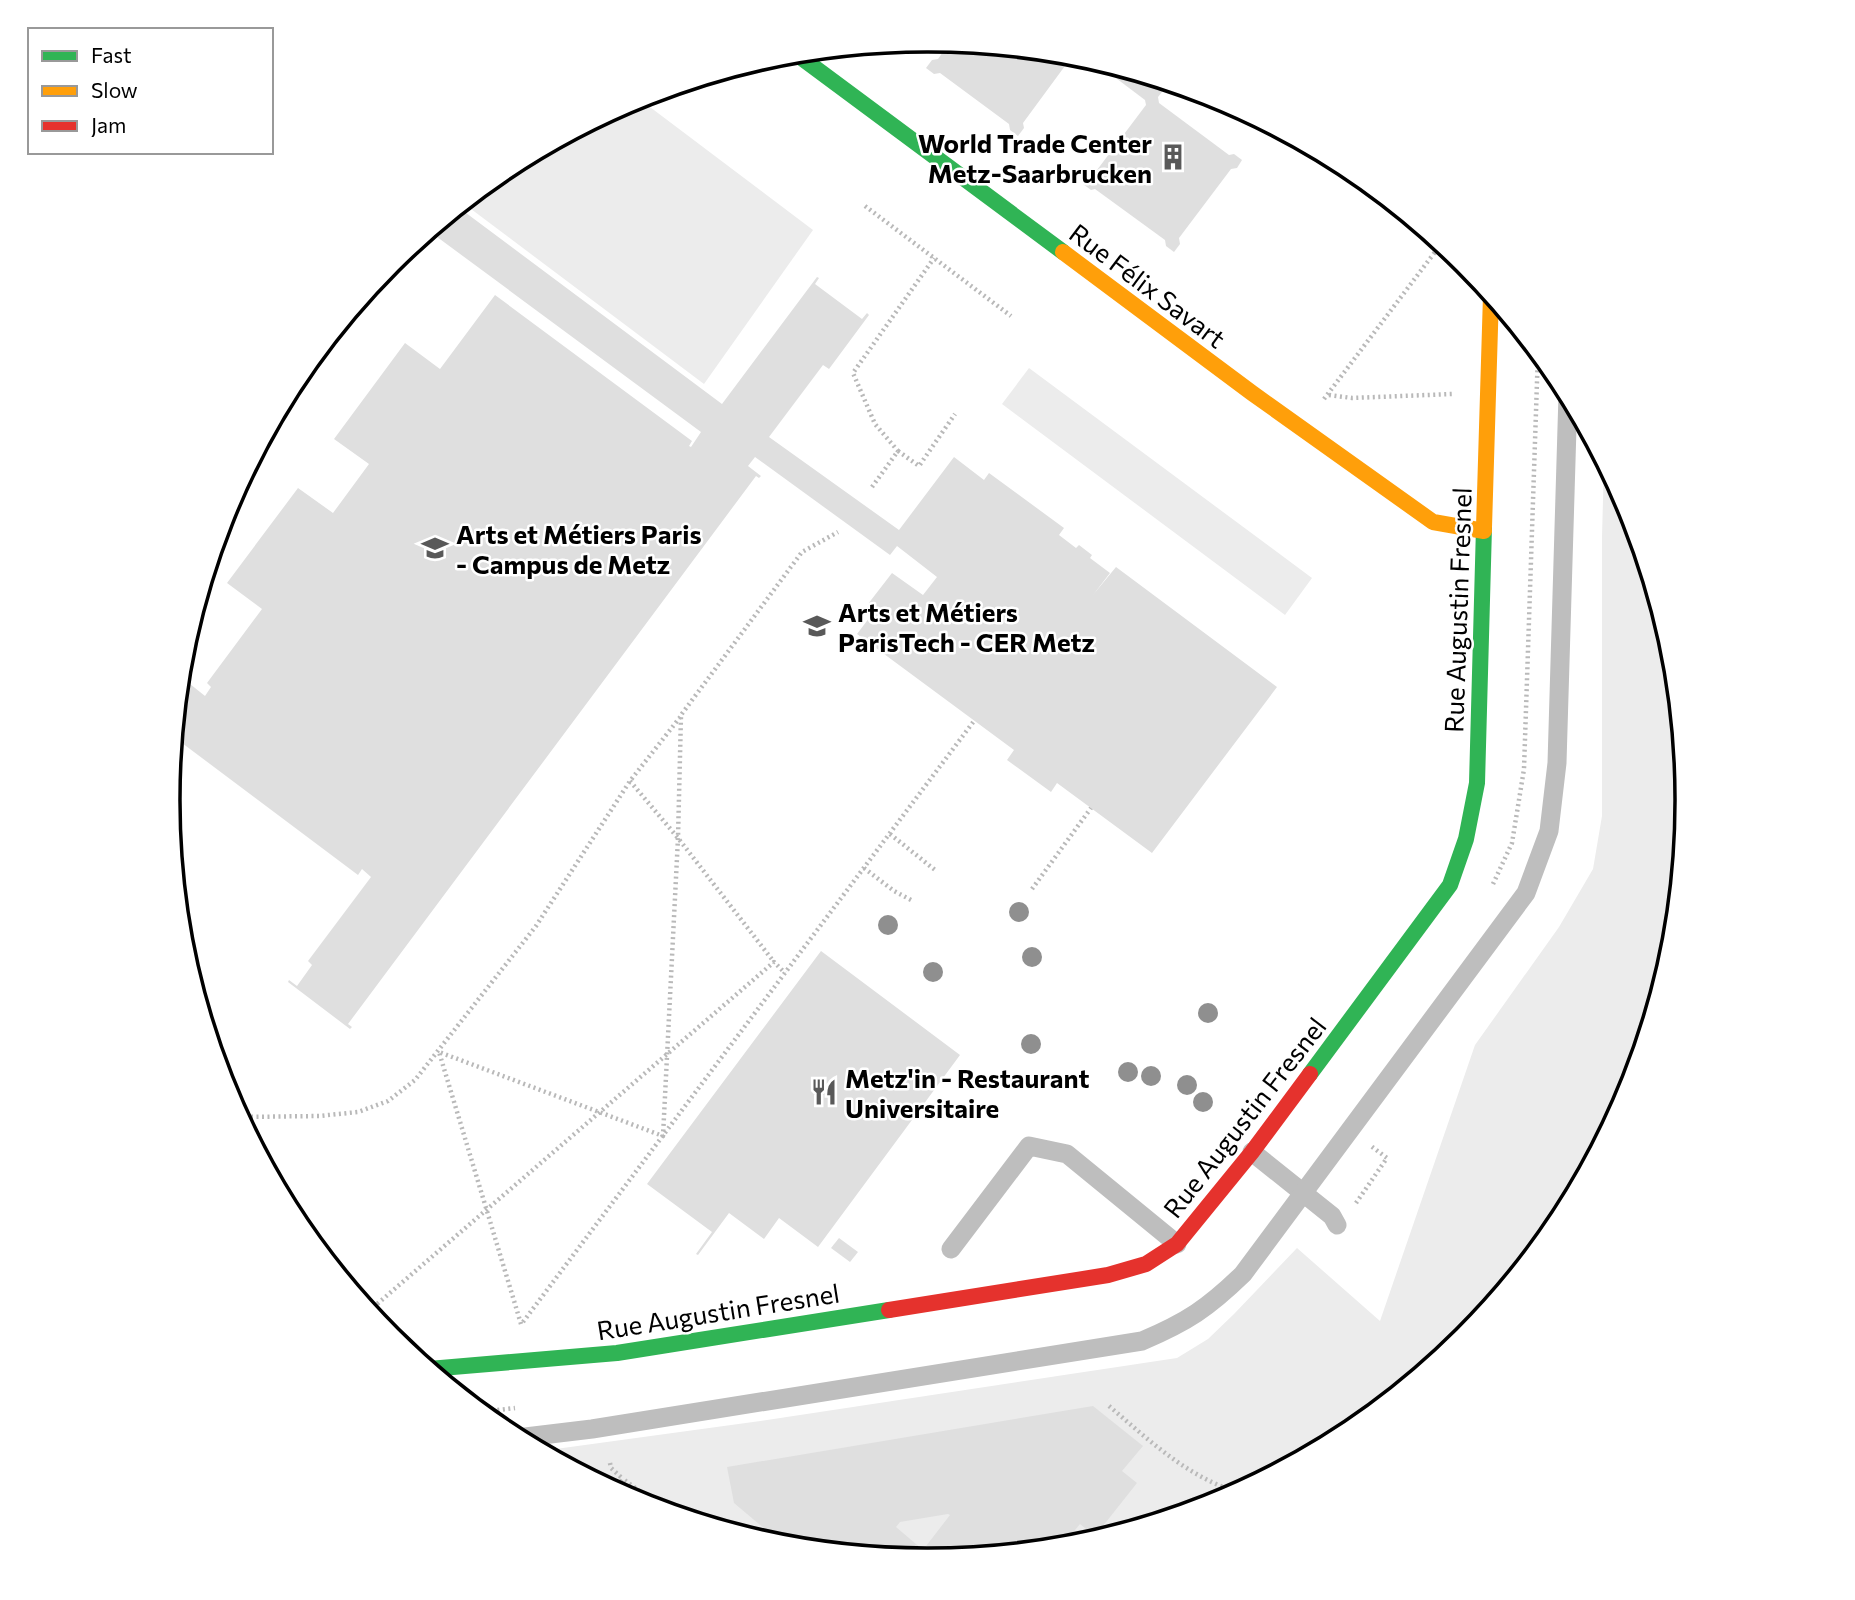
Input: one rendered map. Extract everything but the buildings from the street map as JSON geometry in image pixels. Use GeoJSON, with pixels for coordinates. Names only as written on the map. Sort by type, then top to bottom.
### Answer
{"type":"FeatureCollection","features":[{"type":"Feature","properties":{"kind":"street","name":"Rue Félix Savart"},"geometry":{"type":"LineString","coordinates":[[808,63],[1300,427],[1433,522],[1484,531]]}},
{"type":"Feature","properties":{"kind":"street","name":"Rue Augustin Fresnel"},"geometry":{"type":"LineString","coordinates":[[442,1368],[617,1353],[1108,1275],[1146,1264],[1177,1244],[1252,1152],[1450,885],[1466,839],[1477,783],[1491,308]]}},
{"type":"Feature","properties":{"kind":"lane"},"geometry":{"type":"LineString","coordinates":[[535,1436],[1142,1341],[1179,1326],[1213,1303],[1243,1274],[1526,893],[1549,831],[1557,763],[1567,414]]}},
{"type":"Feature","properties":{"kind":"lane"},"geometry":{"type":"LineString","coordinates":[[951,1249],[1029,1146],[1067,1154],[1177,1244]]}},
{"type":"Feature","properties":{"kind":"lane"},"geometry":{"type":"LineString","coordinates":[[1252,1152],[1332,1216],[1337,1225]]}},
{"type":"Feature","properties":{"kind":"path"},"geometry":{"type":"LineString","coordinates":[[865,206],[1011,316]]}},
{"type":"Feature","properties":{"kind":"path"},"geometry":{"type":"LineString","coordinates":[[1300,427],[1328,395],[1435,252]]}},
{"type":"Feature","properties":{"kind":"path"},"geometry":{"type":"LineString","coordinates":[[934,258],[853,373],[874,424],[898,451],[919,466],[955,414]]}},
{"type":"Feature","properties":{"kind":"path"},"geometry":{"type":"LineString","coordinates":[[1328,395],[1352,398],[1488,393]]}},
{"type":"Feature","properties":{"kind":"path"},"geometry":{"type":"LineString","coordinates":[[873,487],[898,451]]}},
{"type":"Feature","properties":{"kind":"path"},"geometry":{"type":"LineString","coordinates":[[251,1117],[292,1118],[358,1112],[388,1101],[415,1080],[536,926],[630,781],[802,552],[838,531]]}},
{"type":"Feature","properties":{"kind":"path"},"geometry":{"type":"LineString","coordinates":[[663,1136],[678,838],[681,715]]}},
{"type":"Feature","properties":{"kind":"path"},"geometry":{"type":"LineString","coordinates":[[439,1052],[521,1324],[974,721]]}},
{"type":"Feature","properties":{"kind":"path"},"geometry":{"type":"LineString","coordinates":[[630,781],[785,973]]}},
{"type":"Feature","properties":{"kind":"path"},"geometry":{"type":"LineString","coordinates":[[1032,888],[1091,807]]}},
{"type":"Feature","properties":{"kind":"path"},"geometry":{"type":"LineString","coordinates":[[890,834],[935,870]]}},
{"type":"Feature","properties":{"kind":"path"},"geometry":{"type":"LineString","coordinates":[[864,867],[894,891],[913,901]]}},
{"type":"Feature","properties":{"kind":"path"},"geometry":{"type":"LineString","coordinates":[[376,1305],[774,962]]}},
{"type":"Feature","properties":{"kind":"path"},"geometry":{"type":"LineString","coordinates":[[439,1052],[663,1136]]}},
{"type":"Feature","properties":{"kind":"path"},"geometry":{"type":"LineString","coordinates":[[1337,1225],[1387,1158],[1351,1132]]}},
{"type":"Feature","properties":{"kind":"path"},"geometry":{"type":"LineString","coordinates":[[1109,1406],[1179,1465],[1222,1487]]}},
{"type":"Feature","properties":{"kind":"path"},"geometry":{"type":"LineString","coordinates":[[610,1463],[611,1468],[637,1489]]}},
{"type":"Feature","properties":{"kind":"shaded area"},"geometry":{"type":"Polygon","coordinates":[[[649,106],[813,230],[704,384],[470,208],[512,178],[554,153],[649,106]]]}},
{"type":"Feature","properties":{"kind":"shaded area"},"geometry":{"type":"Polygon","coordinates":[[[1029,368],[1312,578],[1285,615],[1002,404],[1029,368]]]}},
{"type":"Feature","properties":{"kind":"shaded area"},"geometry":{"type":"Polygon","coordinates":[[[1603,481],[1618,514],[1650,607],[1669,702],[1675,800],[1669,898],[1661,946],[1650,993],[1618,1086],[1575,1174],[1521,1255],[1490,1293],[1420,1362],[1343,1422],[1258,1470],[1214,1491],[1121,1522],[1025,1541],[976,1546],[879,1546],[830,1541],[734,1522],[641,1491],[557,1449],[1177,1358],[1208,1339],[1297,1248],[1380,1321],[1475,1045],[1559,927],[1593,869],[1602,816],[1603,481]]]}},
{"type":"Feature","properties":{"kind":"traffic: fast"},"geometry":{"type":"LineString","coordinates":[[808,63],[1063,252]]}},
{"type":"Feature","properties":{"kind":"traffic: fast"},"geometry":{"type":"LineString","coordinates":[[1310,1074],[1450,885],[1466,839],[1477,783],[1484,527]]}},
{"type":"Feature","properties":{"kind":"traffic: fast"},"geometry":{"type":"LineString","coordinates":[[442,1368],[617,1353],[889,1310]]}},
{"type":"Feature","properties":{"kind":"traffic: slow"},"geometry":{"type":"LineString","coordinates":[[1063,252],[1252,393],[1433,522],[1484,531]]}},
{"type":"Feature","properties":{"kind":"traffic: slow"},"geometry":{"type":"LineString","coordinates":[[1484,527],[1491,308]]}},
{"type":"Feature","properties":{"kind":"traffic: jam"},"geometry":{"type":"LineString","coordinates":[[889,1310],[1108,1275],[1146,1264],[1177,1244],[1252,1152],[1310,1074]]}},
{"type":"Feature","properties":{"kind":"place","name":"World Trade Center Metz-Saarbrucken"},"geometry":{"type":"Point","coordinates":[1173,157]}},
{"type":"Feature","properties":{"kind":"place","name":"Arts et Métiers Paris - Campus de Metz"},"geometry":{"type":"Point","coordinates":[435,548]}},
{"type":"Feature","properties":{"kind":"place","name":"Arts et Métiers ParisTech - CER Metz"},"geometry":{"type":"Point","coordinates":[817,626]}},
{"type":"Feature","properties":{"kind":"place","name":"Metz'in - Restaurant Universitaire"},"geometry":{"type":"Point","coordinates":[824,1092]}}]}
